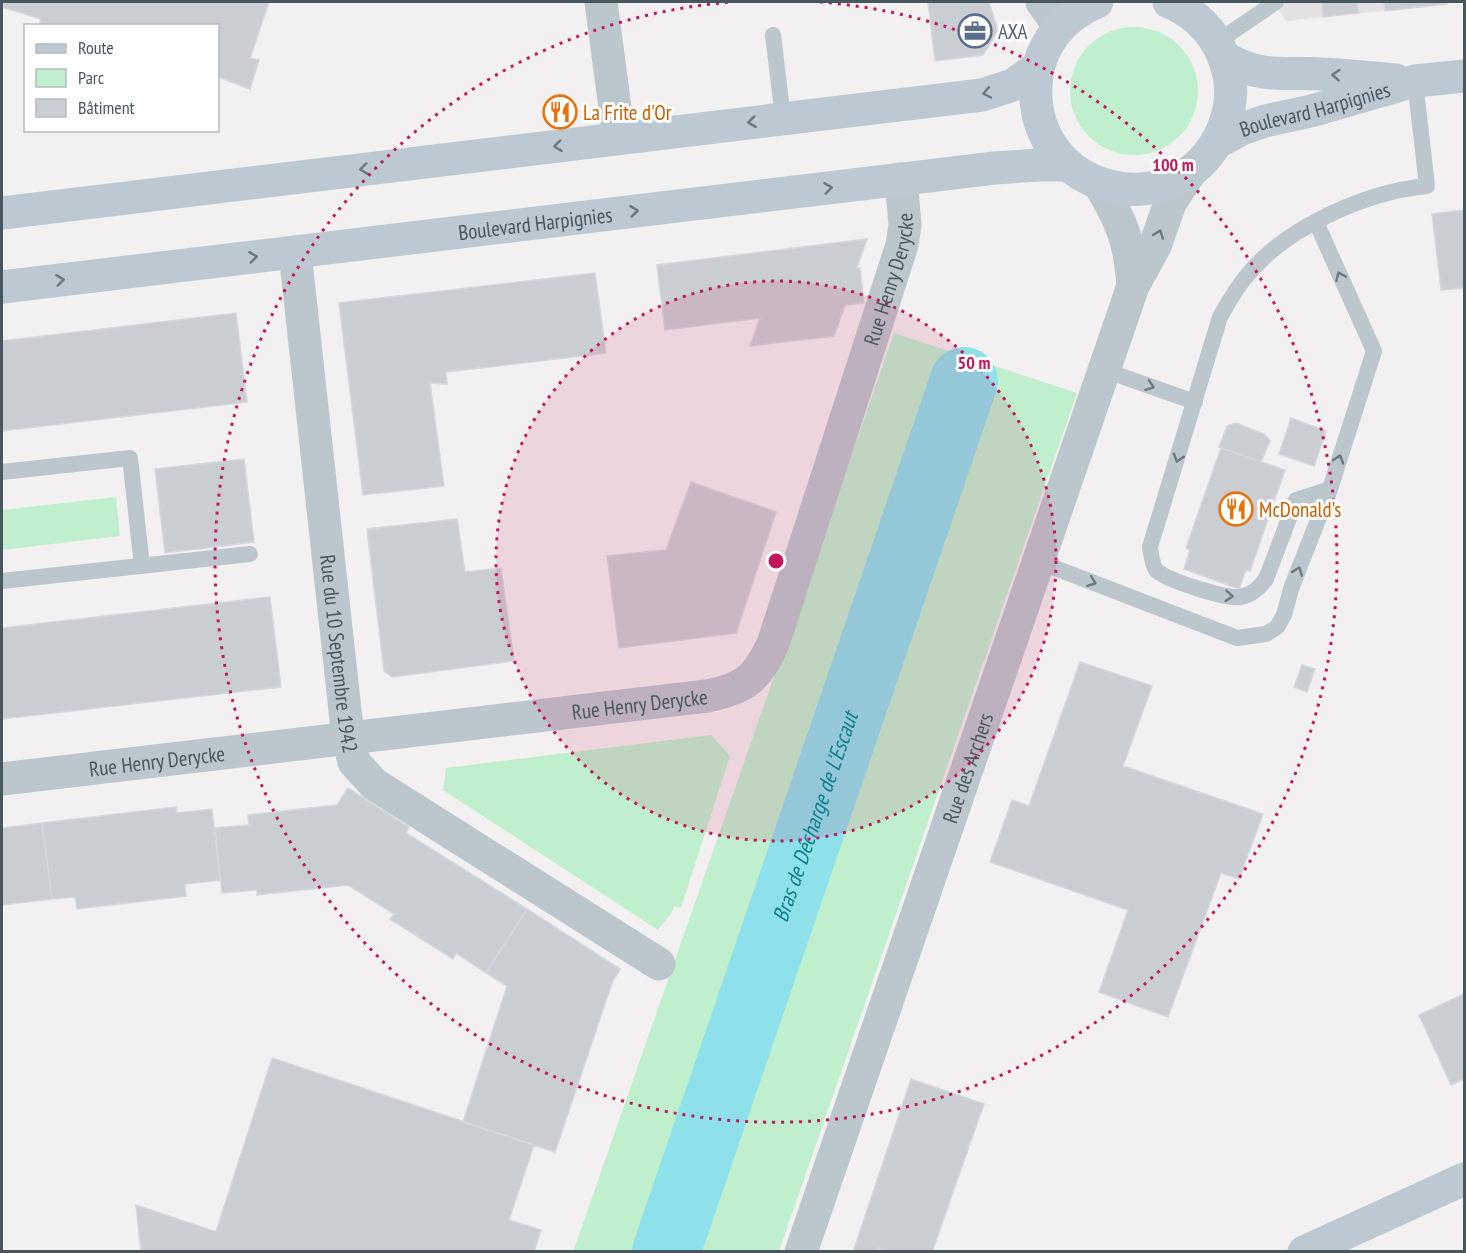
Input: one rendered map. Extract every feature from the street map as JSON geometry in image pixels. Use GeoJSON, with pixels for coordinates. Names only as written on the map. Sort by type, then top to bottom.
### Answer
{"type":"FeatureCollection","features":[{"type":"Feature","properties":{"kind":"main road","name":"Boulevard Harpignies"},"geometry":{"type":"LineString","coordinates":[[1097,2],[1080,10],[1051,14],[1047,46],[1038,68],[1035,92],[1041,126],[1052,148],[1068,165],[1099,184],[1122,189],[1146,189],[1170,183],[1191,171],[1216,143],[1230,108],[1230,82],[1214,32]]}},
{"type":"Feature","properties":{"kind":"main road","name":"Boulevard Harpignies"},"geometry":{"type":"LineString","coordinates":[[1169,2],[1186,10],[1214,32],[1244,69],[1261,73],[1329,74],[1415,81],[1464,76]]}},
{"type":"Feature","properties":{"kind":"main road"},"geometry":{"type":"LineString","coordinates":[[2,213],[982,95],[1013,85],[1038,68]]}},
{"type":"Feature","properties":{"kind":"main road","name":"Boulevard Harpignies"},"geometry":{"type":"LineString","coordinates":[[1216,143],[1242,129],[1265,121],[1320,109],[1415,81]]}},
{"type":"Feature","properties":{"kind":"main road","name":"Boulevard Harpignies"},"geometry":{"type":"LineString","coordinates":[[2,287],[901,179],[1006,167],[1068,165]]}},
{"type":"Feature","properties":{"kind":"main road"},"geometry":{"type":"LineString","coordinates":[[1304,1251],[1464,1179]]}},
{"type":"Feature","properties":{"kind":"street"},"geometry":{"type":"LineString","coordinates":[[602,2],[619,138]]}},
{"type":"Feature","properties":{"kind":"street","name":"Rue des Archers"},"geometry":{"type":"LineString","coordinates":[[801,1251],[1133,286],[1155,246],[1170,203],[1191,171]]}},
{"type":"Feature","properties":{"kind":"street","name":"Rue Henry Derycke"},"geometry":{"type":"LineString","coordinates":[[2,779],[706,696],[738,687],[760,670],[773,644],[902,245],[905,225],[901,179]]}},
{"type":"Feature","properties":{"kind":"street","name":"Rue des Archers"},"geometry":{"type":"LineString","coordinates":[[1099,184],[1125,233],[1129,247],[1133,286]]}},
{"type":"Feature","properties":{"kind":"street","name":"Rue du 10 Septembre 1942"},"geometry":{"type":"LineString","coordinates":[[295,252],[348,738],[354,762],[374,784],[658,964]]}},
{"type":"Feature","properties":{"kind":"lane"},"geometry":{"type":"LineString","coordinates":[[1214,32],[1276,2]]}},
{"type":"Feature","properties":{"kind":"lane"},"geometry":{"type":"LineString","coordinates":[[773,35],[783,118]]}},
{"type":"Feature","properties":{"kind":"lane"},"geometry":{"type":"LineString","coordinates":[[1330,489],[1296,500],[1266,579],[1259,588],[1249,594],[1223,597],[1165,576],[1156,569],[1150,547],[1220,317],[1246,276],[1262,260],[1316,222],[1370,197],[1407,188],[1427,186],[1415,81]]}},
{"type":"Feature","properties":{"kind":"lane"},"geometry":{"type":"LineString","coordinates":[[1037,561],[1237,638],[1266,634],[1277,627],[1284,615],[1291,589],[1330,489],[1374,351],[1316,222]]}},
{"type":"Feature","properties":{"kind":"lane"},"geometry":{"type":"LineString","coordinates":[[1104,370],[1195,402]]}},
{"type":"Feature","properties":{"kind":"lane"},"geometry":{"type":"LineString","coordinates":[[2,472],[130,458],[142,566]]}},
{"type":"Feature","properties":{"kind":"lane"},"geometry":{"type":"LineString","coordinates":[[2,581],[250,554]]}},
{"type":"Feature","properties":{"kind":"shaded area"},"geometry":{"type":"Polygon","coordinates":[[[1274,2],[1447,2],[1447,4],[1286,21],[1274,2]]]}},
{"type":"Feature","properties":{"kind":"green space"},"geometry":{"type":"Polygon","coordinates":[[[1134,27],[1159,31],[1180,45],[1194,66],[1198,91],[1194,116],[1180,137],[1159,151],[1134,155],[1109,151],[1088,137],[1074,116],[1070,91],[1074,66],[1088,45],[1109,31],[1134,27]]]}},
{"type":"Feature","properties":{"kind":"green space"},"geometry":{"type":"Polygon","coordinates":[[[894,333],[1077,393],[779,1251],[573,1252],[894,333]]]}},
{"type":"Feature","properties":{"kind":"green space"},"geometry":{"type":"Polygon","coordinates":[[[116,497],[120,536],[2,550],[2,510],[116,497]]]}},
{"type":"Feature","properties":{"kind":"green space"},"geometry":{"type":"Polygon","coordinates":[[[711,735],[730,756],[681,908],[674,906],[658,930],[443,790],[446,768],[711,735]]]}},
{"type":"Feature","properties":{"kind":"building"},"geometry":{"type":"Polygon","coordinates":[[[2,2],[269,2],[250,58],[259,60],[250,89],[219,77],[219,24],[40,24],[41,19],[2,7],[2,2]]]}},
{"type":"Feature","properties":{"kind":"building"},"geometry":{"type":"Polygon","coordinates":[[[928,2],[989,2],[998,31],[983,55],[935,61],[928,2]]]}},
{"type":"Feature","properties":{"kind":"building"},"geometry":{"type":"Polygon","coordinates":[[[1322,2],[1357,2],[1359,13],[1323,17],[1322,2]]]}},
{"type":"Feature","properties":{"kind":"building"},"geometry":{"type":"Polygon","coordinates":[[[1384,2],[1447,2],[1447,4],[1385,11],[1384,2]]]}},
{"type":"Feature","properties":{"kind":"building"},"geometry":{"type":"Polygon","coordinates":[[[1464,210],[1464,288],[1441,290],[1432,214],[1464,210]]]}},
{"type":"Feature","properties":{"kind":"building"},"geometry":{"type":"Polygon","coordinates":[[[867,239],[857,268],[860,268],[864,303],[845,305],[834,336],[750,346],[760,318],[665,330],[657,265],[867,239]]]}},
{"type":"Feature","properties":{"kind":"building"},"geometry":{"type":"Polygon","coordinates":[[[595,273],[606,353],[446,372],[447,384],[430,383],[444,486],[363,495],[339,303],[595,273]]]}},
{"type":"Feature","properties":{"kind":"building"},"geometry":{"type":"Polygon","coordinates":[[[236,313],[247,402],[2,431],[2,341],[236,313]]]}},
{"type":"Feature","properties":{"kind":"building"},"geometry":{"type":"Polygon","coordinates":[[[1291,418],[1326,431],[1314,466],[1279,454],[1291,418]]]}},
{"type":"Feature","properties":{"kind":"building"},"geometry":{"type":"Polygon","coordinates":[[[1236,423],[1264,434],[1270,441],[1261,462],[1219,447],[1227,426],[1236,423]]]}},
{"type":"Feature","properties":{"kind":"building","name":"McDonald's"},"geometry":{"type":"Polygon","coordinates":[[[1221,448],[1285,470],[1250,571],[1246,570],[1239,589],[1184,569],[1190,550],[1186,548],[1221,448]]]}},
{"type":"Feature","properties":{"kind":"building"},"geometry":{"type":"Polygon","coordinates":[[[244,459],[254,542],[165,553],[155,469],[244,459]]]}},
{"type":"Feature","properties":{"kind":"building"},"geometry":{"type":"Polygon","coordinates":[[[691,482],[776,512],[736,633],[619,648],[607,556],[666,550],[691,482]]]}},
{"type":"Feature","properties":{"kind":"building"},"geometry":{"type":"Polygon","coordinates":[[[457,519],[465,572],[501,568],[514,661],[392,677],[384,671],[367,529],[457,519]]]}},
{"type":"Feature","properties":{"kind":"building"},"geometry":{"type":"Polygon","coordinates":[[[270,597],[281,687],[2,719],[2,628],[270,597]]]}},
{"type":"Feature","properties":{"kind":"building"},"geometry":{"type":"Polygon","coordinates":[[[1080,662],[1152,686],[1123,766],[1263,814],[1239,879],[1221,873],[1168,1017],[1099,992],[1128,910],[990,862],[1012,800],[1029,806],[1080,662]]]}},
{"type":"Feature","properties":{"kind":"building"},"geometry":{"type":"Polygon","coordinates":[[[1302,665],[1315,669],[1307,692],[1294,687],[1302,665]]]}},
{"type":"Feature","properties":{"kind":"building"},"geometry":{"type":"Polygon","coordinates":[[[348,788],[409,827],[406,833],[527,909],[486,973],[456,953],[453,959],[390,919],[394,914],[348,885],[257,895],[257,890],[222,893],[215,828],[249,825],[248,815],[337,805],[348,788]]]}},
{"type":"Feature","properties":{"kind":"building"},"geometry":{"type":"Polygon","coordinates":[[[176,807],[177,813],[212,809],[220,880],[185,884],[186,896],[77,909],[75,897],[52,899],[42,823],[176,807]]]}},
{"type":"Feature","properties":{"kind":"building"},"geometry":{"type":"Polygon","coordinates":[[[42,823],[52,899],[2,905],[2,828],[42,823]]]}},
{"type":"Feature","properties":{"kind":"building"},"geometry":{"type":"Polygon","coordinates":[[[527,909],[620,969],[612,983],[555,1152],[463,1122],[507,986],[486,973],[527,909]]]}},
{"type":"Feature","properties":{"kind":"building"},"geometry":{"type":"Polygon","coordinates":[[[1464,994],[1464,1079],[1451,1085],[1419,1015],[1464,994]]]}},
{"type":"Feature","properties":{"kind":"building"},"geometry":{"type":"Polygon","coordinates":[[[272,1058],[534,1145],[509,1220],[541,1230],[534,1252],[141,1252],[136,1205],[216,1232],[272,1058]]]}},
{"type":"Feature","properties":{"kind":"building"},"geometry":{"type":"Polygon","coordinates":[[[911,1079],[984,1104],[932,1252],[889,1252],[878,1248],[877,1252],[853,1252],[911,1079]]]}},
{"type":"Feature","properties":{"kind":"waterway","name":"Bras de Décharge de L'Escaut"},"geometry":{"type":"LineString","coordinates":[[666,1252],[964,381]]}},
{"type":"Feature","properties":{"kind":"place","name":"AXA"},"geometry":{"type":"Point","coordinates":[975,31]}},
{"type":"Feature","properties":{"kind":"place","name":"La Frite d'Or"},"geometry":{"type":"Point","coordinates":[560,112]}},
{"type":"Feature","properties":{"kind":"place","name":"McDonald's"},"geometry":{"type":"Point","coordinates":[1236,509]}}]}
